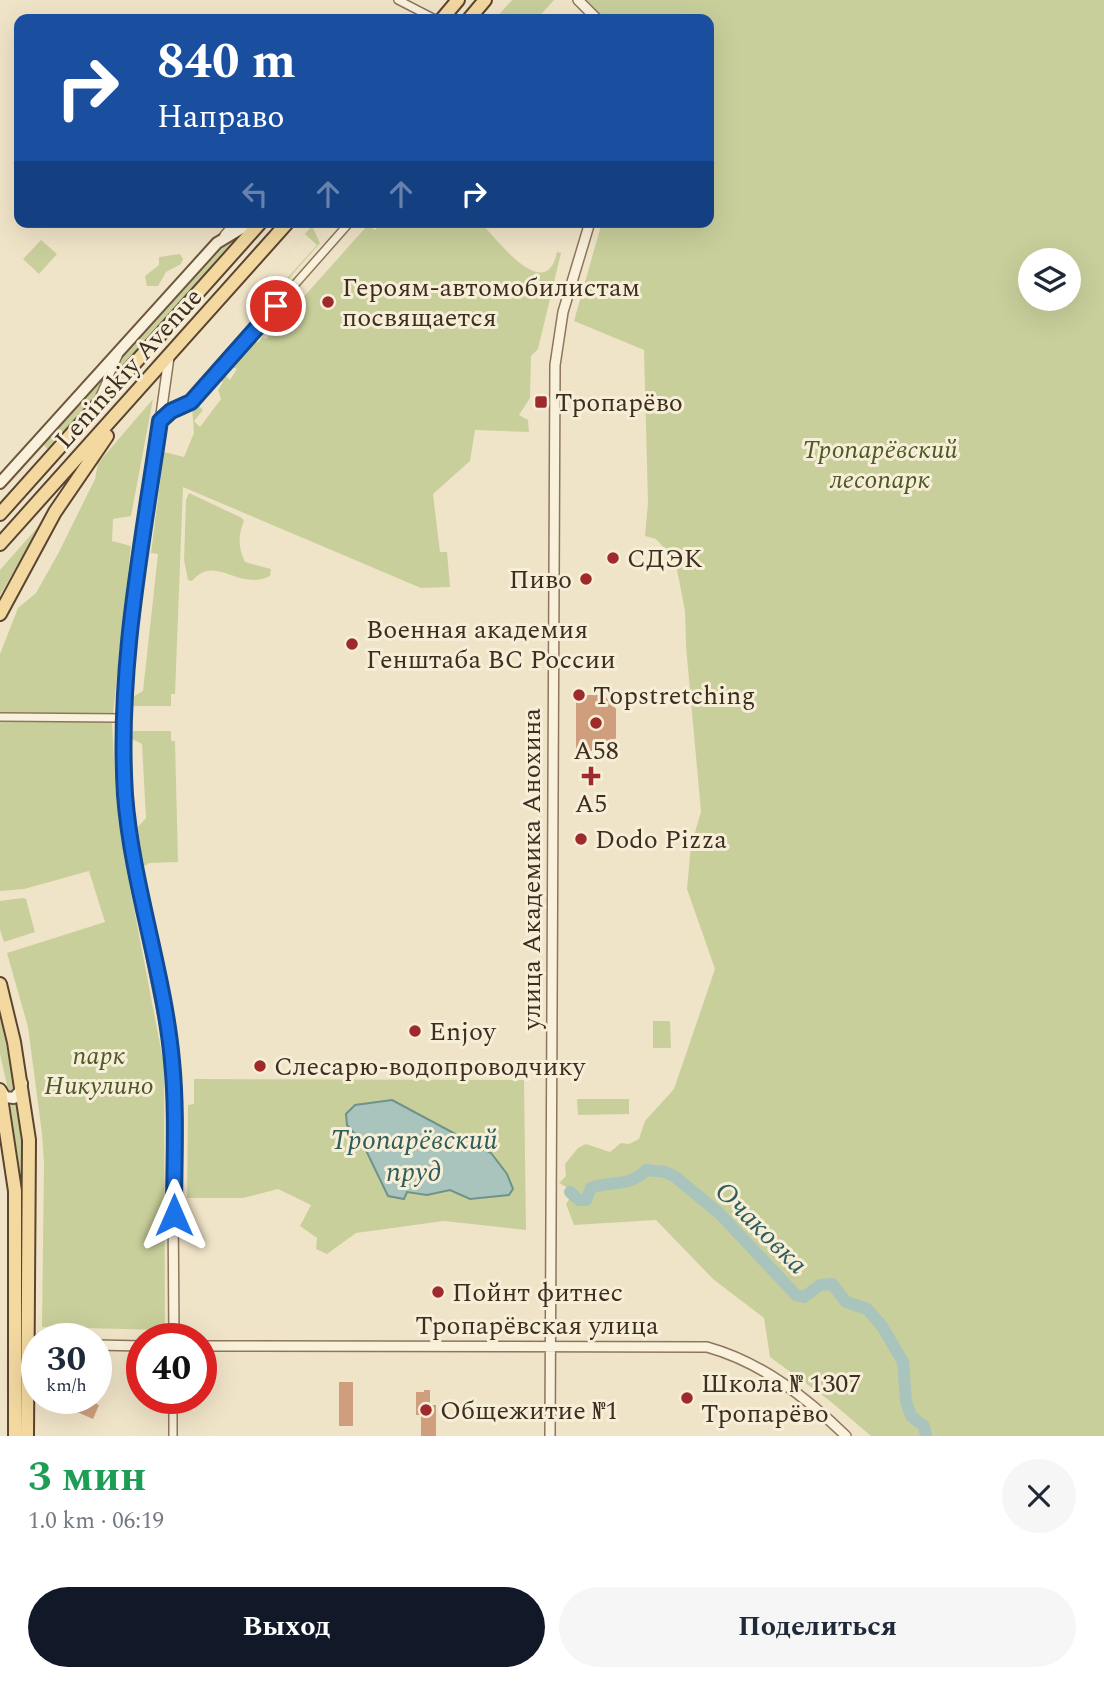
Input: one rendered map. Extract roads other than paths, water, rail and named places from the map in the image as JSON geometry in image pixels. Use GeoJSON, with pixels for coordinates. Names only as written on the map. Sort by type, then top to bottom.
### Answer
{"type":"FeatureCollection","features":[{"type":"Feature","properties":{"kind":"main road"},"geometry":{"type":"LineString","coordinates":[[446,14],[458,0]]}},
{"type":"Feature","properties":{"kind":"main road"},"geometry":{"type":"LineString","coordinates":[[473,14],[485,0]]}},
{"type":"Feature","properties":{"kind":"main road"},"geometry":{"type":"LineString","coordinates":[[0,483],[217,243],[242,228]]}},
{"type":"Feature","properties":{"kind":"main road","name":"Leninskiy Avenue"},"geometry":{"type":"LineString","coordinates":[[0,514],[256,228]]}},
{"type":"Feature","properties":{"kind":"main road","name":"Leninskiy Avenue"},"geometry":{"type":"LineString","coordinates":[[0,544],[283,228]]}},
{"type":"Feature","properties":{"kind":"main road"},"geometry":{"type":"LineString","coordinates":[[0,614],[55,512],[135,395]]}},
{"type":"Feature","properties":{"kind":"main road"},"geometry":{"type":"LineString","coordinates":[[0,984],[22,1083],[30,1162],[27,1323]]}},
{"type":"Feature","properties":{"kind":"main road"},"geometry":{"type":"LineString","coordinates":[[0,1090],[5,1097],[14,1098],[22,1083]]}},
{"type":"Feature","properties":{"kind":"main road"},"geometry":{"type":"LineString","coordinates":[[0,1090],[15,1191],[25,1323]]}},
{"type":"Feature","properties":{"kind":"main road"},"geometry":{"type":"LineString","coordinates":[[15,1436],[21,1390]]}},
{"type":"Feature","properties":{"kind":"main road"},"geometry":{"type":"LineString","coordinates":[[27,1414],[27,1436]]}},
{"type":"Feature","properties":{"kind":"street"},"geometry":{"type":"LineString","coordinates":[[398,0],[425,14]]}},
{"type":"Feature","properties":{"kind":"street"},"geometry":{"type":"LineString","coordinates":[[578,0],[592,14]]}},
{"type":"Feature","properties":{"kind":"street"},"geometry":{"type":"LineString","coordinates":[[217,243],[230,228]]}},
{"type":"Feature","properties":{"kind":"street"},"geometry":{"type":"LineString","coordinates":[[160,421],[171,411],[191,402],[345,228]]}},
{"type":"Feature","properties":{"kind":"street","name":"улица Академика Анохина"},"geometry":{"type":"LineString","coordinates":[[550,1436],[555,365],[563,312],[588,228]]}},
{"type":"Feature","properties":{"kind":"street"},"geometry":{"type":"LineString","coordinates":[[94,409],[121,349]]}},
{"type":"Feature","properties":{"kind":"street"},"geometry":{"type":"LineString","coordinates":[[169,356],[128,651],[123,718],[130,838],[172,1060],[174,1323]]}},
{"type":"Feature","properties":{"kind":"street"},"geometry":{"type":"LineString","coordinates":[[0,717],[123,718]]}},
{"type":"Feature","properties":{"kind":"street","name":"Тропарёвская улица"},"geometry":{"type":"LineString","coordinates":[[217,1346],[696,1346],[716,1349],[763,1371],[790,1388],[846,1436]]}},
{"type":"Feature","properties":{"kind":"street"},"geometry":{"type":"LineString","coordinates":[[173,1414],[173,1436]]}},
{"type":"Feature","properties":{"kind":"water","name":"Тропарёвский пруд"},"geometry":{"type":"Polygon","coordinates":[[[392,1100],[491,1153],[507,1174],[513,1189],[509,1195],[470,1199],[450,1190],[427,1195],[407,1192],[404,1199],[388,1196],[362,1142],[347,1125],[346,1114],[355,1105],[392,1100]]]}},
{"type":"Feature","properties":{"kind":"waterway","name":"Очаковка"},"geometry":{"type":"LineString","coordinates":[[570,1192],[579,1200],[586,1200],[591,1188],[633,1179],[646,1170],[665,1172],[674,1176],[719,1213],[796,1295],[804,1297],[820,1285],[832,1284],[846,1302],[867,1309],[882,1326],[903,1362],[906,1401],[911,1416],[924,1426],[926,1436]]}},
{"type":"Feature","properties":{"kind":"place","name":"Героям-автомобилистам посвящается"},"geometry":{"type":"Point","coordinates":[328,302]}},
{"type":"Feature","properties":{"kind":"place","name":"Тропарёво"},"geometry":{"type":"Point","coordinates":[541,402]}},
{"type":"Feature","properties":{"kind":"place","name":"СДЭК"},"geometry":{"type":"Point","coordinates":[613,558]}},
{"type":"Feature","properties":{"kind":"place","name":"Пиво"},"geometry":{"type":"Point","coordinates":[586,579]}},
{"type":"Feature","properties":{"kind":"place","name":"Военная академия Генштаба ВС России"},"geometry":{"type":"Point","coordinates":[352,644]}},
{"type":"Feature","properties":{"kind":"place","name":"Topstretching"},"geometry":{"type":"Point","coordinates":[579,695]}},
{"type":"Feature","properties":{"kind":"place","name":"А58"},"geometry":{"type":"Point","coordinates":[596,723]}},
{"type":"Feature","properties":{"kind":"place","name":"А5"},"geometry":{"type":"Point","coordinates":[591,776]}},
{"type":"Feature","properties":{"kind":"place","name":"Dodo Pizza"},"geometry":{"type":"Point","coordinates":[581,839]}},
{"type":"Feature","properties":{"kind":"place","name":"Enjoy"},"geometry":{"type":"Point","coordinates":[415,1031]}},
{"type":"Feature","properties":{"kind":"place","name":"Слесарю-водопроводчику"},"geometry":{"type":"Point","coordinates":[260,1066]}},
{"type":"Feature","properties":{"kind":"place","name":"Пойнт фитнес"},"geometry":{"type":"Point","coordinates":[438,1292]}},
{"type":"Feature","properties":{"kind":"place","name":"Школа № 1307 Тропарёво"},"geometry":{"type":"Point","coordinates":[687,1398]}},
{"type":"Feature","properties":{"kind":"place","name":"Общежитие №1"},"geometry":{"type":"Point","coordinates":[426,1410]}},
{"type":"Feature","properties":{"kind":"park label","name":"Тропарёвский лесопарк"},"geometry":{"type":"Point","coordinates":[880,464]}},
{"type":"Feature","properties":{"kind":"park label","name":"парк Никулино"},"geometry":{"type":"Point","coordinates":[99,1070]}}]}
